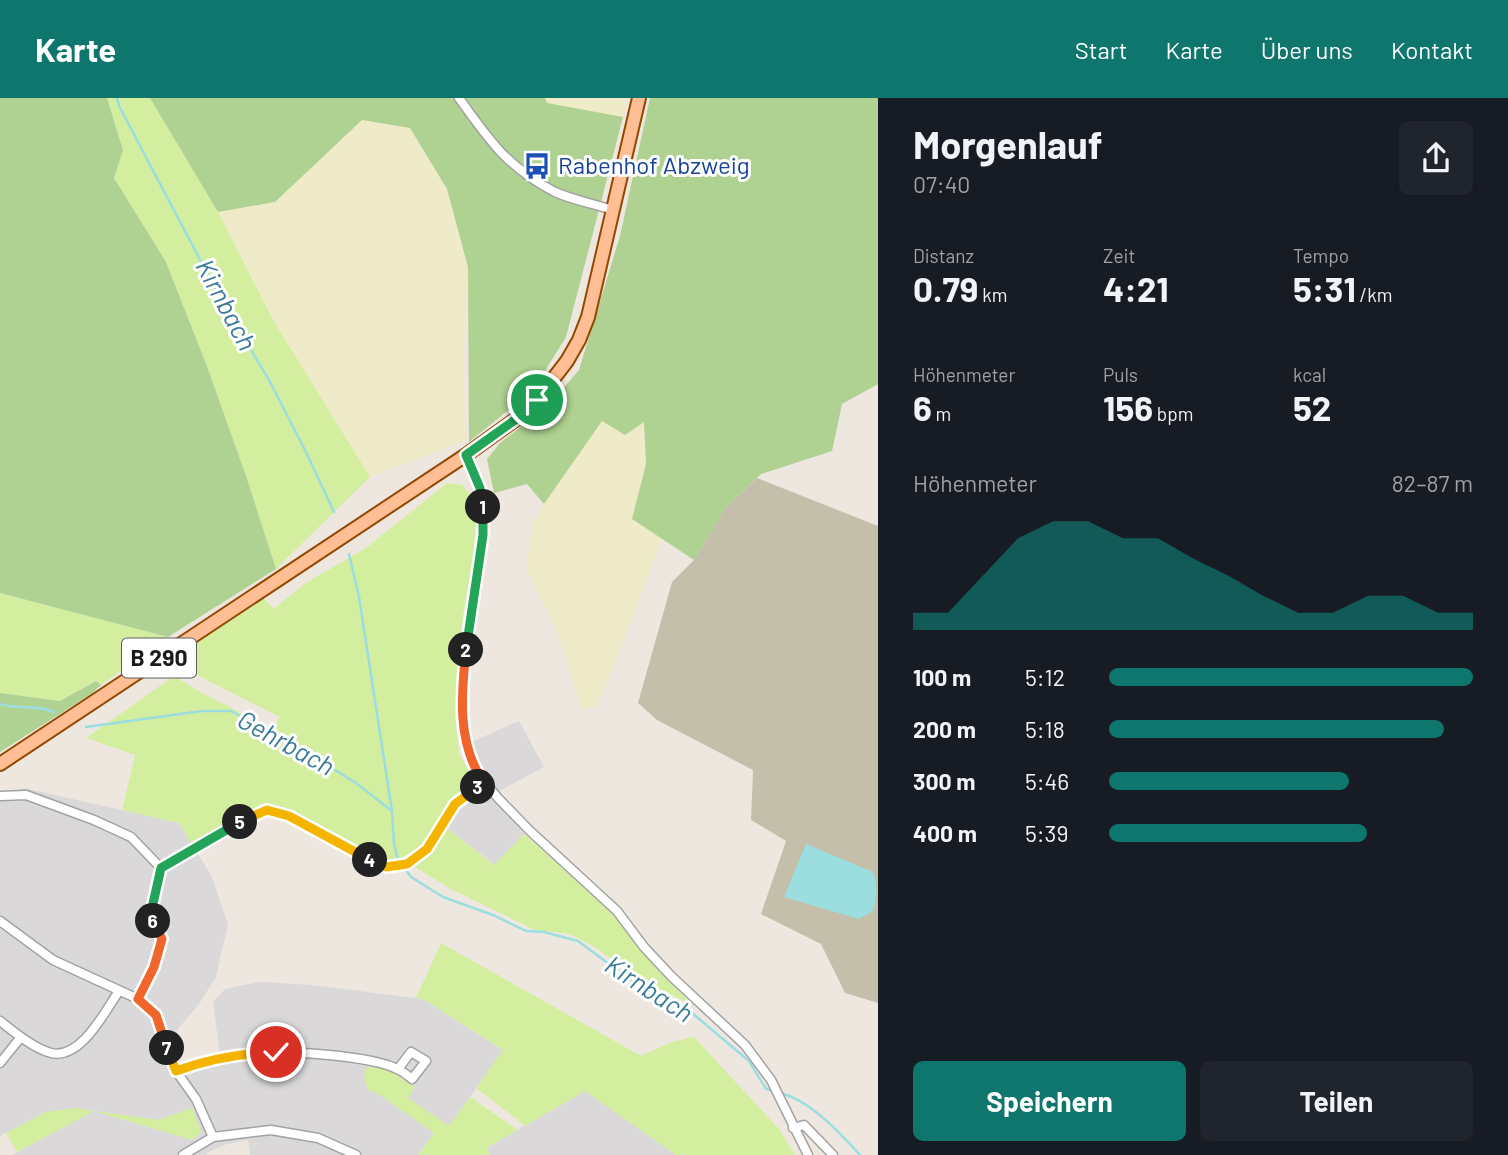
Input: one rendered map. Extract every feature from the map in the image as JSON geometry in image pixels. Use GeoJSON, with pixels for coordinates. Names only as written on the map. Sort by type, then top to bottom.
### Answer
{"type":"FeatureCollection","features":[{"type":"Feature","properties":{"kind":"main road","name":"B 290"},"geometry":{"type":"LineString","coordinates":[[0,764],[466,455],[523,413],[553,382],[567,361],[588,317],[639,98]]}},
{"type":"Feature","properties":{"kind":"street"},"geometry":{"type":"LineString","coordinates":[[458,98],[503,157],[557,192],[613,210]]}},
{"type":"Feature","properties":{"kind":"street"},"geometry":{"type":"LineString","coordinates":[[466,455],[480,488],[483,535],[464,667],[463,727],[470,758],[484,783],[529,830],[617,911],[644,947],[671,976],[745,1045],[771,1080],[808,1155]]}},
{"type":"Feature","properties":{"kind":"street"},"geometry":{"type":"LineString","coordinates":[[138,999],[154,967],[162,939],[150,917],[161,868],[267,810],[289,816],[364,858],[386,867],[407,864],[427,849],[455,804],[484,783]]}},
{"type":"Feature","properties":{"kind":"street"},"geometry":{"type":"LineString","coordinates":[[0,796],[26,795],[94,820],[131,837],[161,868]]}},
{"type":"Feature","properties":{"kind":"street"},"geometry":{"type":"LineString","coordinates":[[0,921],[53,960],[138,999],[156,1015],[176,1071],[196,1100],[213,1137]]}},
{"type":"Feature","properties":{"kind":"street"},"geometry":{"type":"LineString","coordinates":[[0,1021],[21,1037],[52,1053],[72,1051],[88,1037],[119,991]]}},
{"type":"Feature","properties":{"kind":"street"},"geometry":{"type":"LineString","coordinates":[[0,1063],[21,1037]]}},
{"type":"Feature","properties":{"kind":"street"},"geometry":{"type":"LineString","coordinates":[[176,1071],[194,1064],[247,1053],[276,1052],[355,1059],[398,1069]]}},
{"type":"Feature","properties":{"kind":"street"},"geometry":{"type":"LineString","coordinates":[[793,1128],[804,1125],[833,1155]]}},
{"type":"Feature","properties":{"kind":"street"},"geometry":{"type":"LineString","coordinates":[[183,1155],[213,1137],[271,1130],[318,1138],[356,1155]]}},
{"type":"Feature","properties":{"kind":"shaded area"},"geometry":{"type":"Polygon","coordinates":[[[545,98],[628,98],[623,118],[546,103],[545,98]]]}},
{"type":"Feature","properties":{"kind":"shaded area"},"geometry":{"type":"Polygon","coordinates":[[[362,120],[410,128],[447,189],[468,267],[463,368],[467,440],[370,477],[273,320],[218,212],[275,202],[362,120]]]}},
{"type":"Feature","properties":{"kind":"shaded area"},"geometry":{"type":"Polygon","coordinates":[[[602,420],[644,421],[646,464],[632,519],[662,539],[610,676],[595,707],[582,709],[557,632],[526,568],[532,526],[544,504],[602,420]]]}},
{"type":"Feature","properties":{"kind":"shaded area"},"geometry":{"type":"Polygon","coordinates":[[[757,478],[878,526],[878,1003],[845,993],[821,944],[761,914],[786,841],[751,820],[753,770],[657,720],[638,703],[672,582],[694,560],[725,508],[757,478]]]}},
{"type":"Feature","properties":{"kind":"shaded area"},"geometry":{"type":"Polygon","coordinates":[[[519,721],[544,767],[490,796],[524,834],[495,865],[444,826],[458,809],[489,783],[471,754],[469,743],[519,721]]]}},
{"type":"Feature","properties":{"kind":"shaded area"},"geometry":{"type":"Polygon","coordinates":[[[24,788],[179,823],[211,875],[228,924],[216,977],[199,1004],[167,1042],[177,1067],[220,1056],[213,1002],[225,989],[259,982],[312,985],[423,999],[503,1050],[449,1127],[434,1133],[418,1155],[250,1155],[248,1140],[227,1144],[206,1153],[207,1155],[12,1155],[93,1111],[46,1112],[0,1136],[0,794],[24,788]]]}},
{"type":"Feature","properties":{"kind":"shaded area"},"geometry":{"type":"Polygon","coordinates":[[[585,1090],[676,1155],[490,1155],[486,1148],[585,1090]]]}},
{"type":"Feature","properties":{"kind":"green space"},"geometry":{"type":"Polygon","coordinates":[[[0,98],[107,98],[123,150],[114,178],[166,262],[208,369],[276,569],[168,637],[0,593],[0,98]]]}},
{"type":"Feature","properties":{"kind":"green space"},"geometry":{"type":"Polygon","coordinates":[[[107,98],[150,98],[218,212],[273,320],[370,477],[276,569],[208,369],[166,262],[114,178],[123,149],[107,98]]]}},
{"type":"Feature","properties":{"kind":"green space"},"geometry":{"type":"Polygon","coordinates":[[[150,98],[545,98],[547,103],[623,117],[566,337],[533,390],[469,442],[468,267],[447,189],[410,128],[362,120],[275,202],[218,212],[150,98]]]}},
{"type":"Feature","properties":{"kind":"green space"},"geometry":{"type":"Polygon","coordinates":[[[650,98],[878,98],[878,384],[842,404],[832,451],[761,474],[725,508],[694,560],[632,519],[646,464],[644,422],[625,435],[602,421],[544,504],[527,484],[494,493],[487,459],[500,443],[547,407],[579,370],[620,236],[650,98]]]}},
{"type":"Feature","properties":{"kind":"green space"},"geometry":{"type":"Polygon","coordinates":[[[447,483],[462,485],[476,502],[474,553],[463,615],[455,716],[459,754],[474,780],[470,787],[461,791],[449,805],[421,847],[393,863],[378,859],[284,810],[263,807],[193,846],[179,823],[122,810],[135,755],[86,738],[174,676],[273,729],[280,717],[169,661],[263,598],[274,609],[304,584],[366,548],[447,483]]]}},
{"type":"Feature","properties":{"kind":"green space"},"geometry":{"type":"Polygon","coordinates":[[[0,593],[168,637],[101,685],[95,681],[60,701],[0,693],[0,593]]]}},
{"type":"Feature","properties":{"kind":"green space"},"geometry":{"type":"Polygon","coordinates":[[[96,681],[101,685],[91,694],[0,752],[0,693],[60,701],[96,681]]]}},
{"type":"Feature","properties":{"kind":"green space"},"geometry":{"type":"Polygon","coordinates":[[[444,826],[494,865],[524,834],[610,911],[662,975],[695,1007],[635,976],[596,948],[570,934],[535,930],[451,889],[413,866],[428,855],[444,826]]]}},
{"type":"Feature","properties":{"kind":"green space"},"geometry":{"type":"Polygon","coordinates":[[[441,943],[641,1056],[672,1042],[694,1037],[780,1130],[795,1155],[676,1155],[585,1091],[525,1126],[476,1088],[503,1050],[423,999],[416,998],[441,943]]]}},
{"type":"Feature","properties":{"kind":"green space"},"geometry":{"type":"Polygon","coordinates":[[[367,1067],[387,1069],[415,1087],[408,1098],[449,1126],[470,1097],[518,1130],[486,1148],[490,1155],[418,1155],[434,1133],[377,1093],[368,1090],[364,1075],[367,1067]]]}},
{"type":"Feature","properties":{"kind":"green space"},"geometry":{"type":"Polygon","coordinates":[[[74,1108],[158,1120],[192,1108],[201,1132],[192,1140],[94,1111],[17,1152],[6,1133],[46,1112],[74,1108]]]}},
{"type":"Feature","properties":{"kind":"water"},"geometry":{"type":"Polygon","coordinates":[[[806,844],[873,872],[876,891],[873,911],[859,919],[784,897],[806,844]]]}},
{"type":"Feature","properties":{"kind":"waterway","name":"Kirnbach"},"geometry":{"type":"LineString","coordinates":[[117,98],[224,305],[269,380],[334,512]]}},
{"type":"Feature","properties":{"kind":"waterway","name":"Kirnbach"},"geometry":{"type":"LineString","coordinates":[[349,554],[359,597],[398,859]]}},
{"type":"Feature","properties":{"kind":"waterway","name":"Gehrbach"},"geometry":{"type":"LineString","coordinates":[[0,704],[54,712]]}},
{"type":"Feature","properties":{"kind":"waterway","name":"Gehrbach"},"geometry":{"type":"LineString","coordinates":[[86,727],[202,711],[231,711],[296,746],[356,783],[392,811]]}},
{"type":"Feature","properties":{"kind":"waterway","name":"Kirnbach"},"geometry":{"type":"LineString","coordinates":[[406,870],[411,877],[443,897],[493,915],[526,931],[544,932],[578,941],[643,989],[668,997],[692,1013],[749,1061],[766,1089],[774,1091]]}},
{"type":"Feature","properties":{"kind":"waterway","name":"Kirnbach"},"geometry":{"type":"LineString","coordinates":[[780,1093],[813,1110],[860,1155]]}},
{"type":"Feature","properties":{"kind":"place","name":"Rabenhof Abzweig"},"geometry":{"type":"Point","coordinates":[537,166]}},
{"type":"Feature","properties":{"kind":"route"},"geometry":{"type":"LineString","coordinates":[[276,1052],[247,1053],[194,1064],[176,1071],[156,1015],[138,999],[154,967],[162,939],[150,917],[161,868],[267,810],[289,816],[364,858],[386,867],[407,864],[427,849],[455,804],[484,783],[470,758],[463,727],[464,667],[483,535],[480,488],[466,455],[519,417],[537,400]]}}]}
